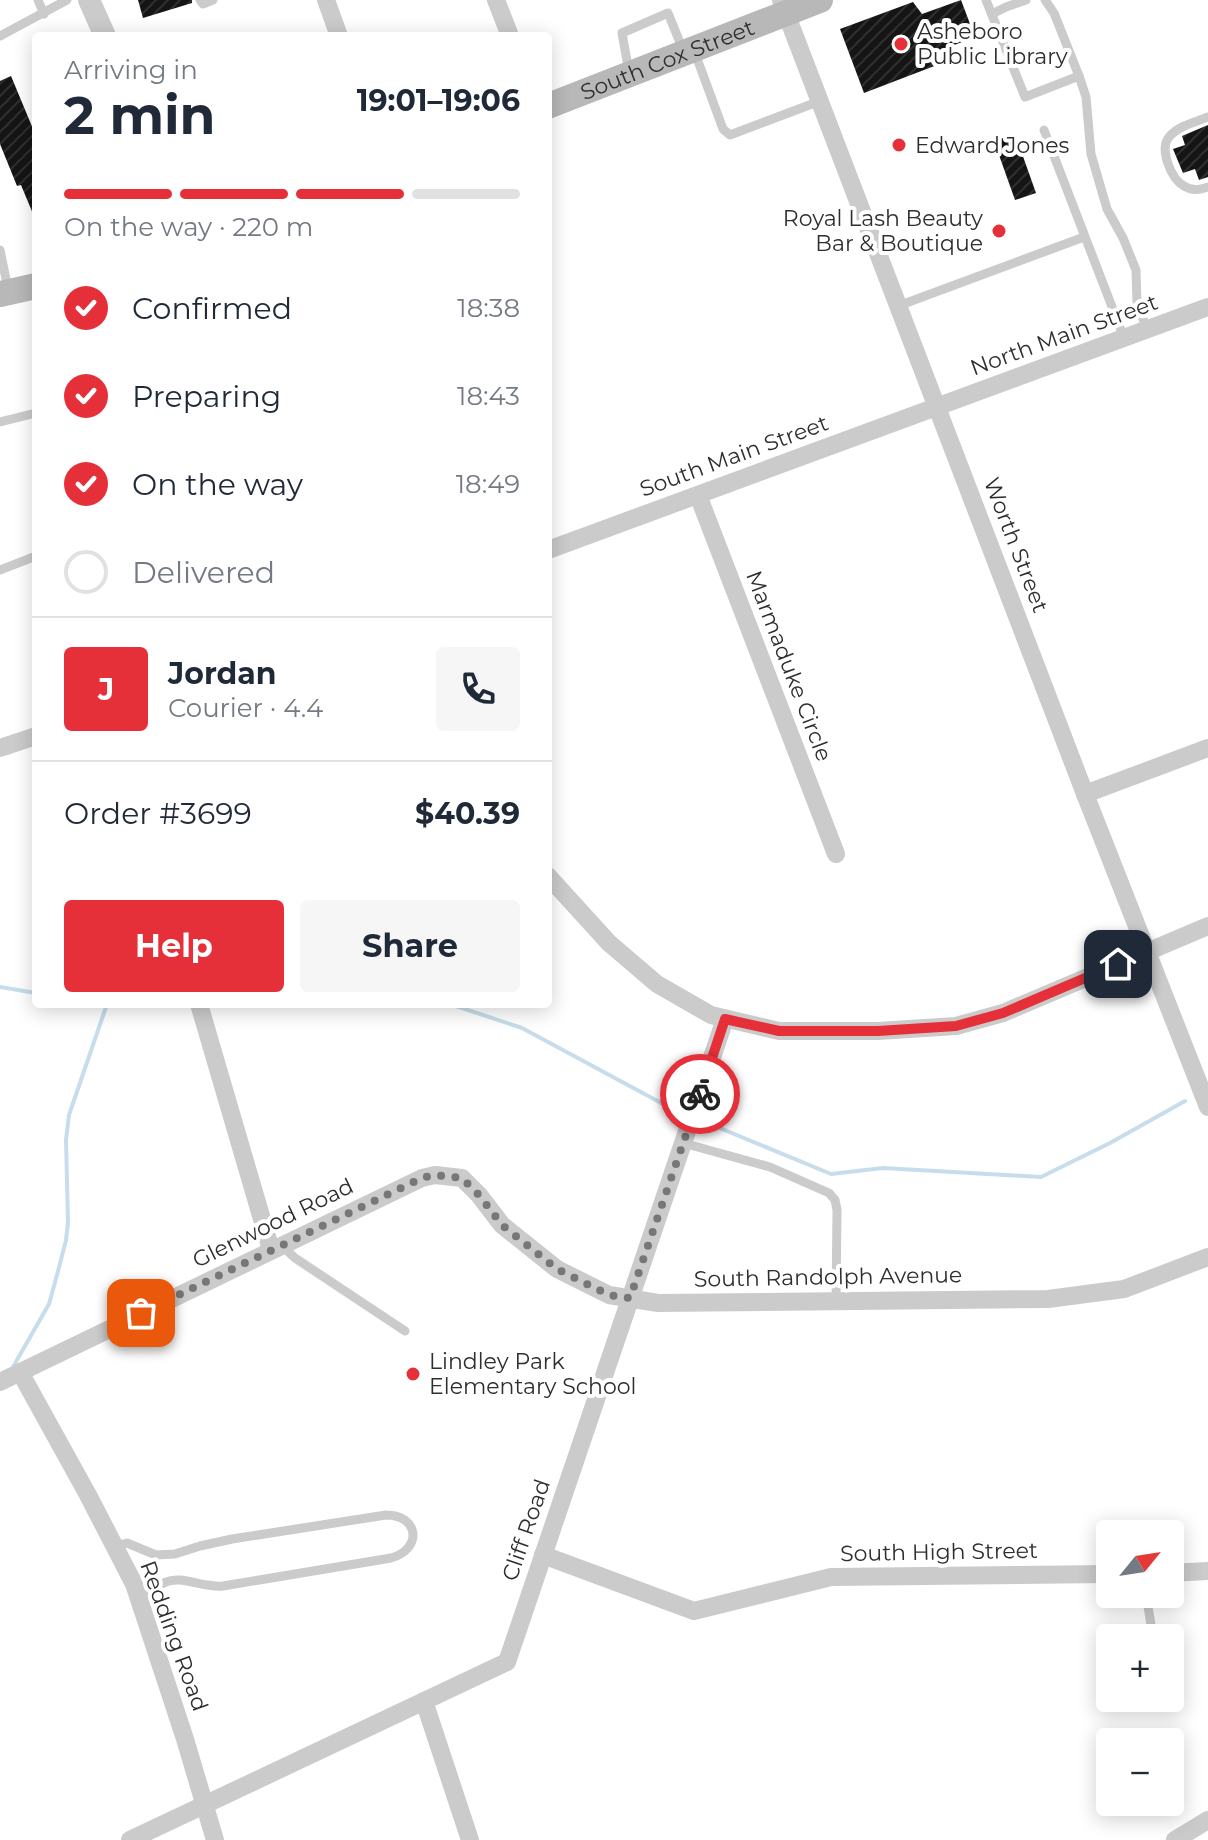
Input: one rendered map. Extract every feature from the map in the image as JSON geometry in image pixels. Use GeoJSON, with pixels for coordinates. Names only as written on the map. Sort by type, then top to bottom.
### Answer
{"type":"FeatureCollection","features":[{"type":"Feature","properties":{"kind":"main road","name":"South Cox Street"},"geometry":{"type":"LineString","coordinates":[[552,104],[689,51],[784,7],[820,0]]}},
{"type":"Feature","properties":{"kind":"main road"},"geometry":{"type":"LineString","coordinates":[[4,293],[32,287]]}},
{"type":"Feature","properties":{"kind":"street"},"geometry":{"type":"LineString","coordinates":[[89,0],[103,32]]}},
{"type":"Feature","properties":{"kind":"street"},"geometry":{"type":"LineString","coordinates":[[326,0],[338,32]]}},
{"type":"Feature","properties":{"kind":"street"},"geometry":{"type":"LineString","coordinates":[[496,0],[508,32]]}},
{"type":"Feature","properties":{"kind":"street","name":"Worth Street"},"geometry":{"type":"LineString","coordinates":[[784,7],[1208,1107]]}},
{"type":"Feature","properties":{"kind":"street","name":"North Main Street"},"geometry":{"type":"LineString","coordinates":[[937,408],[1208,307]]}},
{"type":"Feature","properties":{"kind":"street","name":"South Main Street"},"geometry":{"type":"LineString","coordinates":[[552,549],[937,408]]}},
{"type":"Feature","properties":{"kind":"street","name":"Marmaduke Circle"},"geometry":{"type":"LineString","coordinates":[[698,495],[836,854]]}},
{"type":"Feature","properties":{"kind":"street"},"geometry":{"type":"LineString","coordinates":[[2,742],[32,737]]}},
{"type":"Feature","properties":{"kind":"street"},"geometry":{"type":"LineString","coordinates":[[1085,794],[1208,748]]}},
{"type":"Feature","properties":{"kind":"street"},"geometry":{"type":"LineString","coordinates":[[552,880],[609,943],[657,984],[711,1015],[779,1031],[878,1031],[956,1026],[1003,1013],[1208,926]]}},
{"type":"Feature","properties":{"kind":"street"},"geometry":{"type":"LineString","coordinates":[[200,1008],[276,1248]]}},
{"type":"Feature","properties":{"kind":"street","name":"Cliff Road"},"geometry":{"type":"LineString","coordinates":[[130,1840],[507,1662],[725,1019]]}},
{"type":"Feature","properties":{"kind":"street","name":"Glenwood Road"},"geometry":{"type":"LineString","coordinates":[[0,1382],[422,1178],[435,1175],[462,1178],[479,1195]]}},
{"type":"Feature","properties":{"kind":"street","name":"South Randolph Avenue"},"geometry":{"type":"LineString","coordinates":[[479,1195],[502,1225],[557,1269],[609,1295],[658,1303],[1048,1299],[1124,1289],[1208,1257]]}},
{"type":"Feature","properties":{"kind":"street","name":"Redding Road"},"geometry":{"type":"LineString","coordinates":[[20,1372],[134,1584],[215,1840]]}},
{"type":"Feature","properties":{"kind":"street","name":"South High Street"},"geometry":{"type":"LineString","coordinates":[[543,1555],[694,1611],[831,1577],[1096,1574]]}},
{"type":"Feature","properties":{"kind":"street"},"geometry":{"type":"LineString","coordinates":[[1184,1572],[1208,1571]]}},
{"type":"Feature","properties":{"kind":"street"},"geometry":{"type":"LineString","coordinates":[[424,1701],[470,1840]]}},
{"type":"Feature","properties":{"kind":"street"},"geometry":{"type":"LineString","coordinates":[[1175,1840],[1208,1820]]}},
{"type":"Feature","properties":{"kind":"lane"},"geometry":{"type":"LineString","coordinates":[[38,0],[44,14]]}},
{"type":"Feature","properties":{"kind":"lane"},"geometry":{"type":"LineString","coordinates":[[0,36],[67,0]]}},
{"type":"Feature","properties":{"kind":"lane"},"geometry":{"type":"LineString","coordinates":[[200,0],[203,4],[213,0]]}},
{"type":"Feature","properties":{"kind":"lane"},"geometry":{"type":"LineString","coordinates":[[986,0],[1025,97],[1079,76]]}},
{"type":"Feature","properties":{"kind":"lane"},"geometry":{"type":"LineString","coordinates":[[992,14],[1005,3],[1026,0]]}},
{"type":"Feature","properties":{"kind":"lane"},"geometry":{"type":"LineString","coordinates":[[1045,0],[1054,13],[1086,97],[1091,154],[1107,209],[1136,270],[1137,304],[1147,329]]}},
{"type":"Feature","properties":{"kind":"lane"},"geometry":{"type":"LineString","coordinates":[[630,74],[622,33],[668,13],[689,51],[723,129],[730,135],[820,101]]}},
{"type":"Feature","properties":{"kind":"lane"},"geometry":{"type":"LineString","coordinates":[[1208,117],[1175,131],[1168,137],[1165,153],[1179,183],[1193,190],[1208,187]]}},
{"type":"Feature","properties":{"kind":"lane"},"geometry":{"type":"LineString","coordinates":[[1044,130],[1124,338]]}},
{"type":"Feature","properties":{"kind":"lane"},"geometry":{"type":"LineString","coordinates":[[898,306],[1084,237]]}},
{"type":"Feature","properties":{"kind":"lane"},"geometry":{"type":"LineString","coordinates":[[0,250],[4,263],[4,293]]}},
{"type":"Feature","properties":{"kind":"lane"},"geometry":{"type":"LineString","coordinates":[[0,422],[32,414]]}},
{"type":"Feature","properties":{"kind":"lane"},"geometry":{"type":"LineString","coordinates":[[0,570],[32,558]]}},
{"type":"Feature","properties":{"kind":"lane"},"geometry":{"type":"LineString","coordinates":[[683,1143],[770,1167],[829,1193],[835,1200],[837,1210],[836,1301]]}},
{"type":"Feature","properties":{"kind":"lane"},"geometry":{"type":"LineString","coordinates":[[276,1248],[405,1331]]}},
{"type":"Feature","properties":{"kind":"lane"},"geometry":{"type":"LineString","coordinates":[[115,1546],[127,1543],[156,1555],[175,1554],[232,1539],[386,1515],[407,1521],[414,1534],[411,1546],[391,1558],[213,1587],[174,1580],[162,1584],[149,1596],[139,1600]]}},
{"type":"Feature","properties":{"kind":"building"},"geometry":{"type":"Polygon","coordinates":[[[138,0],[192,0],[192,3],[143,18],[138,0]]]}},
{"type":"Feature","properties":{"kind":"building","name":"Asheboro Public Library"},"geometry":{"type":"Polygon","coordinates":[[[961,0],[975,37],[936,52],[937,65],[864,93],[840,29],[913,2],[922,14],[961,0]]]}},
{"type":"Feature","properties":{"kind":"building"},"geometry":{"type":"Polygon","coordinates":[[[11,76],[32,126],[32,211],[21,185],[17,186],[0,144],[0,81],[11,76]]]}},
{"type":"Feature","properties":{"kind":"building"},"geometry":{"type":"Polygon","coordinates":[[[1208,125],[1208,177],[1199,180],[1195,169],[1183,173],[1173,149],[1185,145],[1182,136],[1208,125]]]}},
{"type":"Feature","properties":{"kind":"building"},"geometry":{"type":"Polygon","coordinates":[[[1015,134],[1036,193],[1015,200],[994,141],[1015,134]]]}},
{"type":"Feature","properties":{"kind":"waterway"},"geometry":{"type":"LineString","coordinates":[[0,987],[32,992]]}},
{"type":"Feature","properties":{"kind":"waterway"},"geometry":{"type":"LineString","coordinates":[[13,1367],[49,1304],[57,1275],[68,1222],[66,1140],[69,1115],[106,1008]]}},
{"type":"Feature","properties":{"kind":"waterway"},"geometry":{"type":"LineString","coordinates":[[462,1008],[522,1028],[678,1112]]}},
{"type":"Feature","properties":{"kind":"waterway"},"geometry":{"type":"LineString","coordinates":[[710,1124],[831,1174],[883,1168],[1041,1177],[1185,1101]]}},
{"type":"Feature","properties":{"kind":"way so far"},"geometry":{"type":"LineString","coordinates":[[141,1313],[422,1178],[435,1175],[462,1178],[502,1225],[557,1269],[609,1295],[630,1298],[700,1094]]}},
{"type":"Feature","properties":{"kind":"place","name":"Asheboro Public Library"},"geometry":{"type":"Point","coordinates":[901,44]}},
{"type":"Feature","properties":{"kind":"place","name":"Edward Jones"},"geometry":{"type":"Point","coordinates":[899,145]}},
{"type":"Feature","properties":{"kind":"place","name":"Royal Lash Beauty Bar & Boutique"},"geometry":{"type":"Point","coordinates":[999,231]}},
{"type":"Feature","properties":{"kind":"place","name":"Lindley Park Elementary School"},"geometry":{"type":"Point","coordinates":[413,1374]}},
{"type":"Feature","properties":{"kind":"route"},"geometry":{"type":"LineString","coordinates":[[700,1094],[725,1019],[779,1031],[878,1031],[956,1026],[1003,1013],[1118,964]]}}]}
